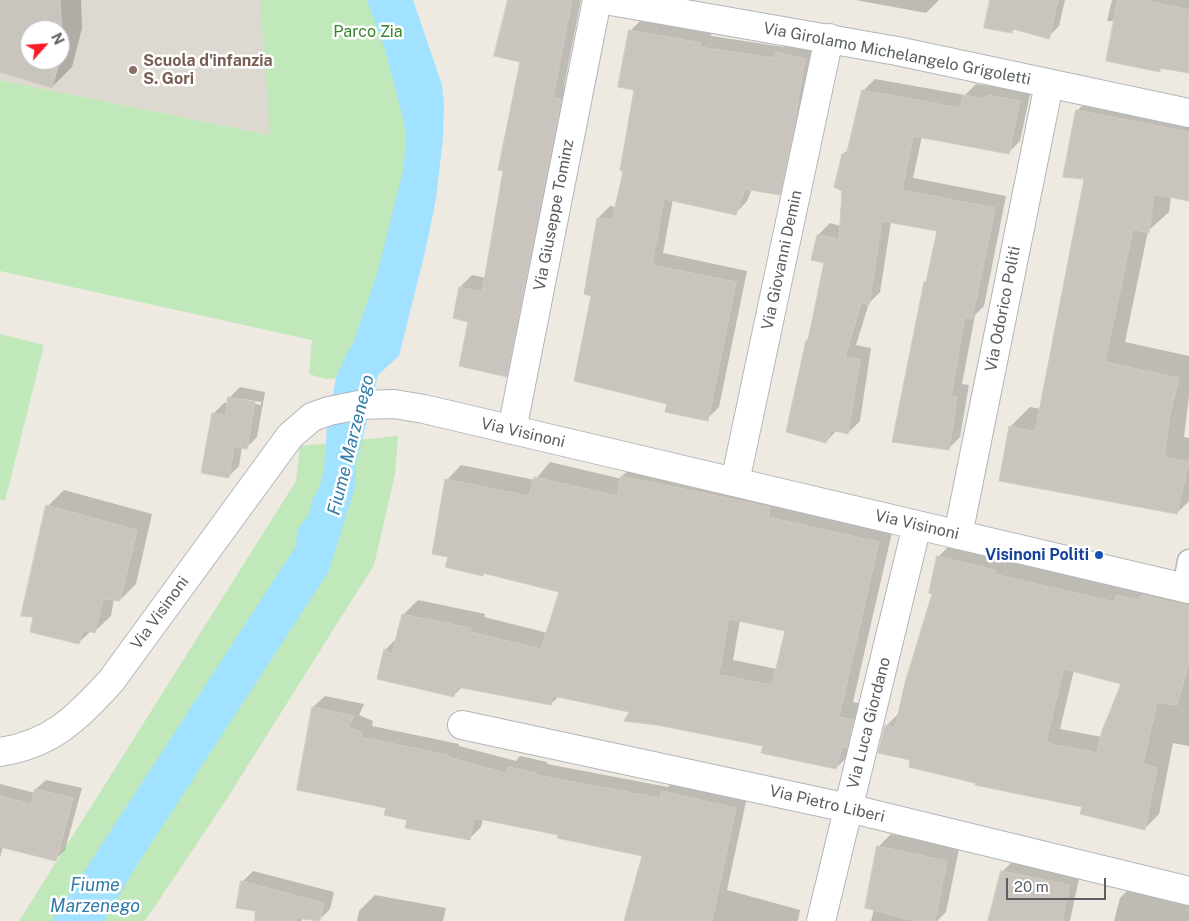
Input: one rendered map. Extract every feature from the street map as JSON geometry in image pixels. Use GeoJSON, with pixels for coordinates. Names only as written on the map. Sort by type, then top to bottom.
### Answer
{"type":"FeatureCollection","features":[{"type":"Feature","properties":{"kind":"street","name":"Via Giuseppe Tominz"},"geometry":{"type":"LineString","coordinates":[[512,430],[596,0]]}},
{"type":"Feature","properties":{"kind":"street","name":"Via Girolamo Michelangelo Grigoletti"},"geometry":{"type":"LineString","coordinates":[[605,0],[829,38],[1189,113]]}},
{"type":"Feature","properties":{"kind":"street","name":"Via Giovanni Demin"},"geometry":{"type":"LineString","coordinates":[[735,482],[829,38]]}},
{"type":"Feature","properties":{"kind":"street","name":"Via Odorico Politi"},"geometry":{"type":"LineString","coordinates":[[958,535],[1049,84]]}},
{"type":"Feature","properties":{"kind":"street","name":"Via Visinoni"},"geometry":{"type":"LineString","coordinates":[[0,752],[34,744],[60,730],[87,708],[111,681],[290,436],[312,417],[329,411],[359,405],[394,404],[424,409],[1187,588]]}},
{"type":"Feature","properties":{"kind":"street","name":"Via Luca Giordano"},"geometry":{"type":"LineString","coordinates":[[821,921],[917,525]]}},
{"type":"Feature","properties":{"kind":"street"},"geometry":{"type":"LineString","coordinates":[[1187,588],[1189,560]]}},
{"type":"Feature","properties":{"kind":"street","name":"Via Pietro Liberi"},"geometry":{"type":"LineString","coordinates":[[462,726],[848,808],[1189,891]]}},
{"type":"Feature","properties":{"kind":"shaded area","name":"Scuola d'infanzia S. Gori"},"geometry":{"type":"Polygon","coordinates":[[[0,0],[260,0],[271,135],[0,80],[0,0]]]}},
{"type":"Feature","properties":{"kind":"green space","name":"Parco Zia"},"geometry":{"type":"Polygon","coordinates":[[[260,0],[387,0],[416,112],[369,376],[325,379],[309,374],[312,340],[0,271],[0,80],[270,135],[260,0]]]}},
{"type":"Feature","properties":{"kind":"green space"},"geometry":{"type":"Polygon","coordinates":[[[0,334],[44,345],[5,501],[0,500],[0,334]]]}},
{"type":"Feature","properties":{"kind":"green space"},"geometry":{"type":"Polygon","coordinates":[[[398,436],[395,474],[374,565],[226,800],[145,921],[19,921],[296,481],[300,446],[398,436]]]}},
{"type":"Feature","properties":{"kind":"water","name":"Fiume Marzenego"},"geometry":{"type":"Polygon","coordinates":[[[367,0],[413,0],[442,85],[444,104],[443,138],[436,199],[399,356],[378,375],[356,464],[356,484],[329,571],[133,871],[104,921],[52,921],[296,546],[297,530],[308,516],[313,499],[320,486],[324,469],[327,427],[336,378],[353,344],[378,271],[403,171],[405,151],[405,129],[401,110],[384,46],[367,0]]]}},
{"type":"Feature","properties":{"kind":"building"},"geometry":{"type":"Polygon","coordinates":[[[0,0],[60,0],[61,20],[20,20],[20,70],[57,70],[52,88],[0,72],[0,0]]]}},
{"type":"Feature","properties":{"kind":"building"},"geometry":{"type":"Polygon","coordinates":[[[508,0],[572,0],[553,97],[561,99],[507,377],[459,366],[468,322],[453,318],[459,287],[482,292],[503,171],[498,170],[520,62],[494,56],[508,0]]]}},
{"type":"Feature","properties":{"kind":"building"},"geometry":{"type":"Polygon","coordinates":[[[990,0],[1058,0],[1049,39],[1013,29],[1012,33],[984,28],[990,0]]]}},
{"type":"Feature","properties":{"kind":"building"},"geometry":{"type":"Polygon","coordinates":[[[1118,0],[1144,0],[1189,10],[1189,73],[1160,68],[1160,72],[1106,61],[1118,0]]]}},
{"type":"Feature","properties":{"kind":"building"},"geometry":{"type":"Polygon","coordinates":[[[629,30],[701,43],[700,47],[774,58],[777,52],[805,59],[793,133],[780,195],[745,189],[736,215],[664,199],[652,265],[736,282],[708,421],[665,412],[667,404],[574,381],[591,296],[584,294],[597,218],[612,220],[623,172],[620,170],[634,90],[618,87],[629,30]]]}},
{"type":"Feature","properties":{"kind":"building"},"geometry":{"type":"Polygon","coordinates":[[[862,90],[960,108],[963,95],[985,99],[988,95],[1020,101],[1009,154],[913,136],[902,190],[995,208],[972,319],[965,317],[951,396],[957,397],[949,450],[892,442],[924,282],[926,282],[937,231],[882,221],[869,305],[861,303],[845,357],[860,360],[848,434],[831,430],[826,443],[786,432],[824,263],[811,260],[817,235],[839,239],[842,191],[834,187],[842,154],[846,155],[862,90]]]}},
{"type":"Feature","properties":{"kind":"building"},"geometry":{"type":"Polygon","coordinates":[[[1076,110],[1189,132],[1189,201],[1154,194],[1149,233],[1133,229],[1105,362],[1179,378],[1170,414],[1164,457],[1189,462],[1177,514],[999,481],[1009,426],[1035,432],[1084,179],[1063,177],[1076,110]]]}},
{"type":"Feature","properties":{"kind":"building"},"geometry":{"type":"Polygon","coordinates":[[[228,397],[255,402],[247,449],[234,447],[229,478],[201,473],[212,413],[225,415],[228,397]]]}},
{"type":"Feature","properties":{"kind":"building"},"geometry":{"type":"Polygon","coordinates":[[[621,476],[770,507],[768,517],[879,542],[839,717],[854,720],[847,748],[842,747],[836,769],[761,753],[763,746],[657,725],[624,721],[629,712],[553,696],[551,705],[457,687],[454,697],[377,679],[384,649],[392,654],[402,614],[471,628],[470,632],[541,649],[559,592],[483,573],[483,576],[445,567],[448,557],[432,554],[445,479],[529,496],[534,477],[617,496],[621,476]],[[729,619],[719,675],[772,685],[785,631],[729,619]]]}},
{"type":"Feature","properties":{"kind":"building"},"geometry":{"type":"Polygon","coordinates":[[[46,505],[137,530],[120,601],[103,599],[95,633],[83,630],[79,644],[30,632],[33,617],[21,616],[46,505]]]}},
{"type":"Feature","properties":{"kind":"building"},"geometry":{"type":"Polygon","coordinates":[[[937,556],[995,570],[994,574],[1115,602],[1116,595],[1138,600],[1142,595],[1189,606],[1189,661],[1177,705],[1157,703],[1143,764],[1157,768],[1145,830],[1080,814],[1082,807],[975,785],[975,783],[909,767],[910,760],[878,753],[885,725],[895,727],[905,683],[932,594],[929,593],[937,556]],[[1064,669],[1046,743],[1097,753],[1102,731],[1121,684],[1064,669]]]}},
{"type":"Feature","properties":{"kind":"building"},"geometry":{"type":"Polygon","coordinates":[[[312,707],[354,716],[348,727],[362,732],[361,737],[448,755],[448,757],[505,773],[508,767],[536,773],[536,775],[660,798],[662,791],[736,808],[712,921],[624,921],[642,856],[557,838],[558,835],[474,818],[470,840],[405,828],[407,820],[384,815],[386,808],[297,790],[312,707]]]}},
{"type":"Feature","properties":{"kind":"building"},"geometry":{"type":"Polygon","coordinates":[[[35,789],[73,798],[56,861],[0,847],[0,796],[31,804],[35,789]]]}},
{"type":"Feature","properties":{"kind":"building"},"geometry":{"type":"Polygon","coordinates":[[[877,846],[947,861],[935,921],[915,921],[865,908],[877,846]]]}},
{"type":"Feature","properties":{"kind":"building"},"geometry":{"type":"Polygon","coordinates":[[[1001,871],[1070,885],[1062,921],[988,921],[1001,871]]]}},
{"type":"Feature","properties":{"kind":"building"},"geometry":{"type":"Polygon","coordinates":[[[241,881],[324,903],[320,921],[296,918],[296,921],[255,921],[255,911],[236,908],[241,881]]]}},
{"type":"Feature","properties":{"kind":"place","name":"Scuola d'infanzia S. Gori"},"geometry":{"type":"Point","coordinates":[133,70]}},
{"type":"Feature","properties":{"kind":"place","name":"Visinoni Politi"},"geometry":{"type":"Point","coordinates":[1099,555]}}]}
